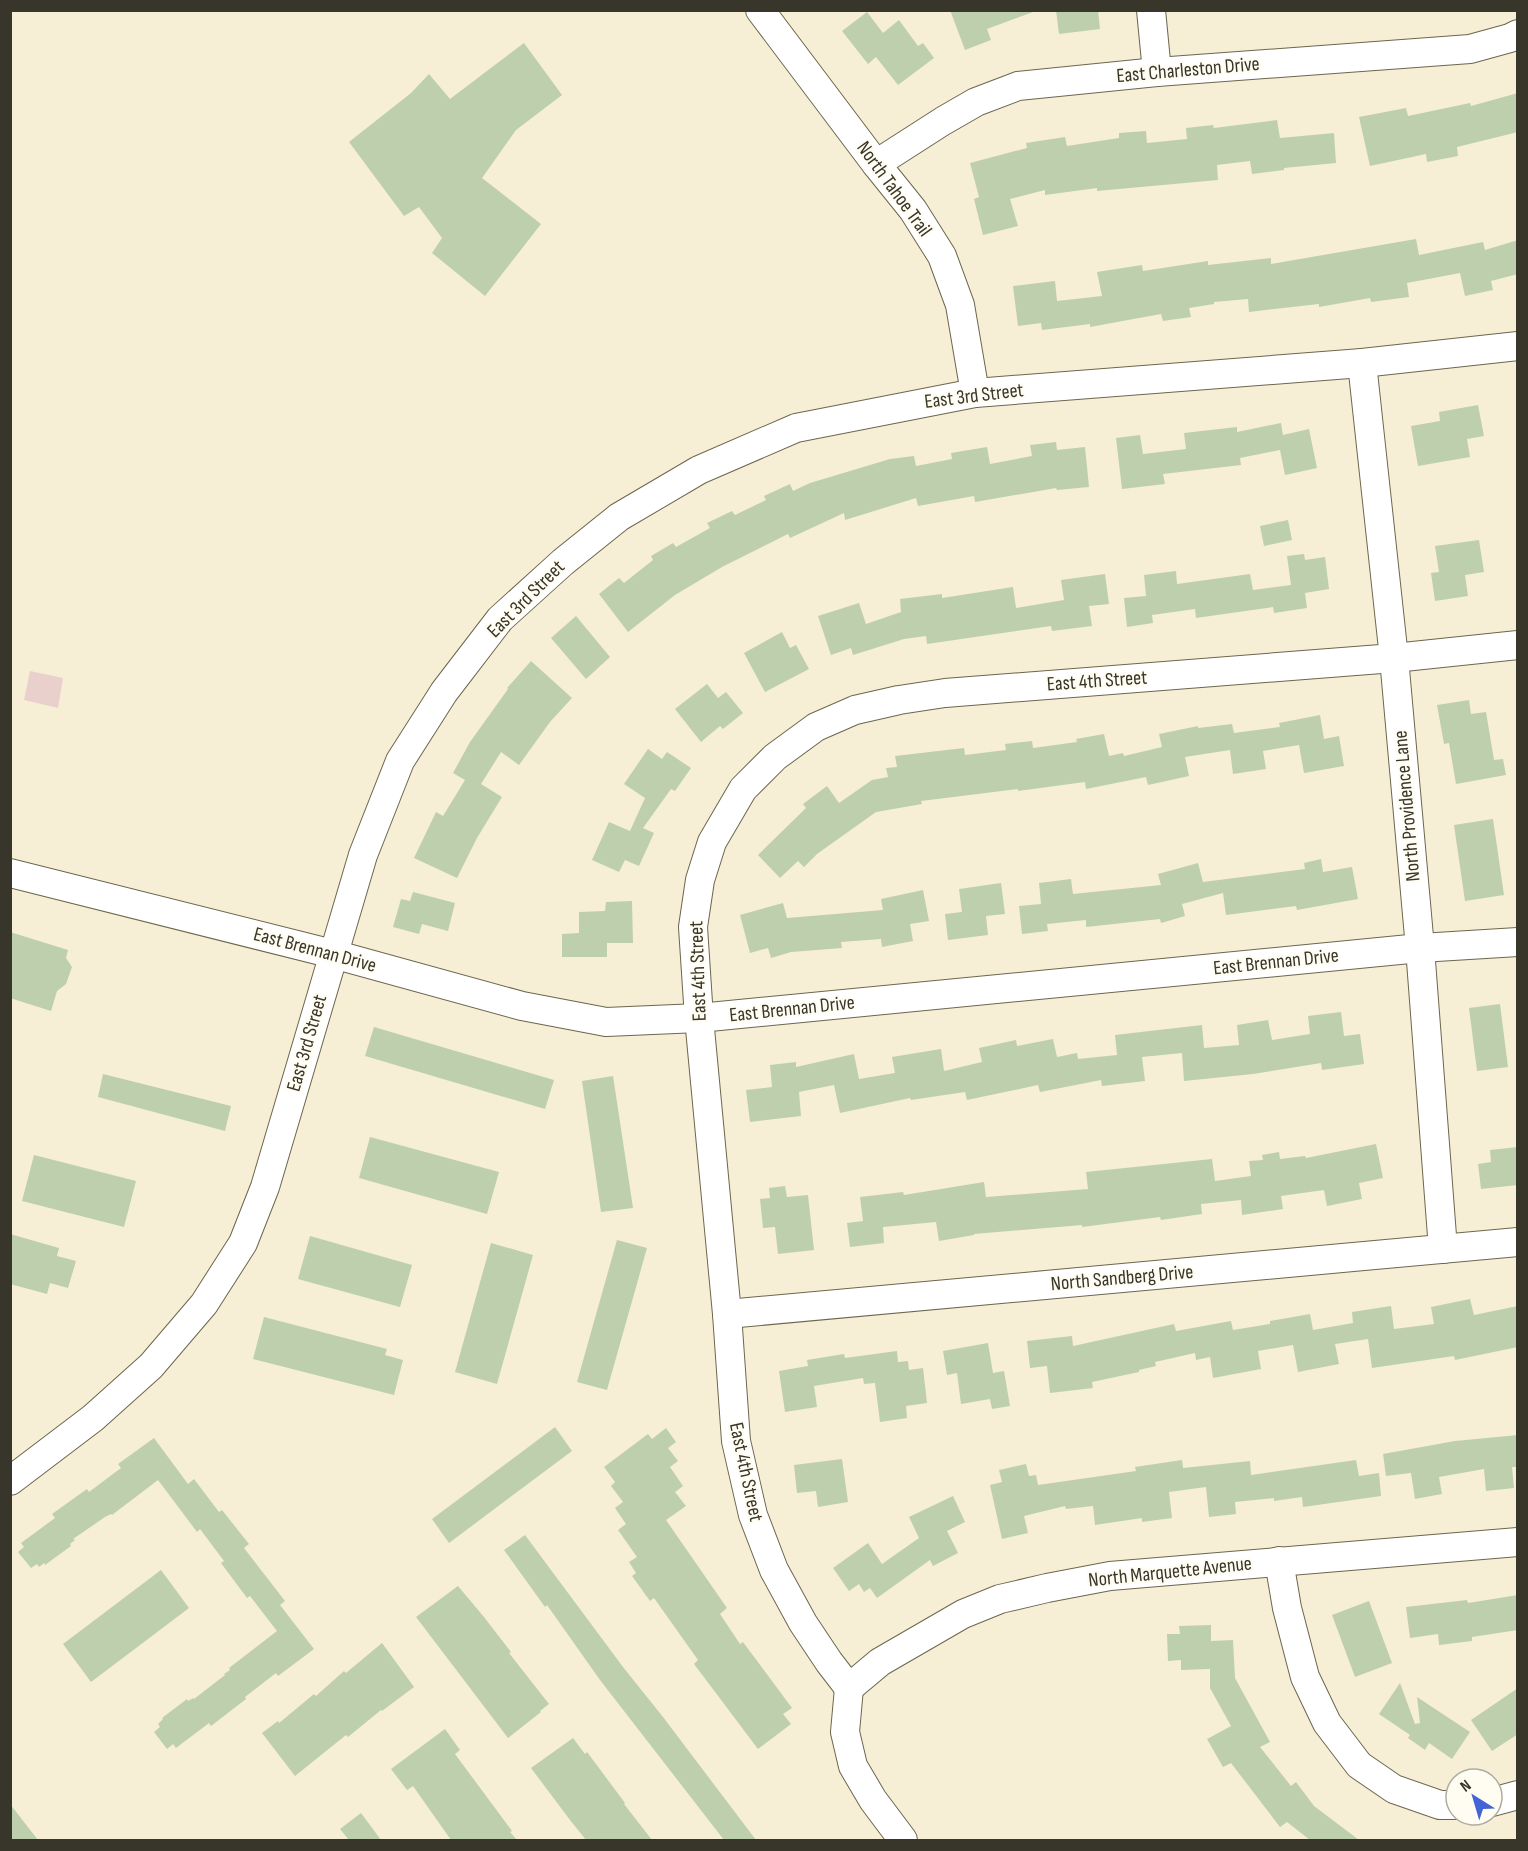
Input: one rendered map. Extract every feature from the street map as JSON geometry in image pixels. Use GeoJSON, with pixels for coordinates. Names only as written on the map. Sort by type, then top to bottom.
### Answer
{"type":"FeatureCollection","features":[{"type":"Feature","properties":{"kind":"street","name":"North Tahoe Trail"},"geometry":{"type":"LineString","coordinates":[[760,10],[913,210],[942,256],[960,305],[975,393]]}},
{"type":"Feature","properties":{"kind":"street"},"geometry":{"type":"LineString","coordinates":[[1151,10],[1157,72]]}},
{"type":"Feature","properties":{"kind":"street","name":"East Charleston Drive"},"geometry":{"type":"LineString","coordinates":[[876,164],[976,102],[1018,86],[1157,72],[1470,49],[1518,34]]}},
{"type":"Feature","properties":{"kind":"street","name":"East 3rd Street"},"geometry":{"type":"LineString","coordinates":[[10,1481],[93,1418],[151,1366],[204,1304],[243,1243],[265,1187],[365,847],[400,761],[444,692],[500,619],[562,561],[619,517],[699,470],[796,428],[975,393],[1362,363],[1518,346]]}},
{"type":"Feature","properties":{"kind":"street","name":"North Providence Lane"},"geometry":{"type":"LineString","coordinates":[[1362,363],[1394,658],[1420,948],[1443,1249]]}},
{"type":"Feature","properties":{"kind":"street","name":"East 4th Street"},"geometry":{"type":"LineString","coordinates":[[849,1688],[803,1623],[774,1570],[753,1515],[736,1442],[728,1314],[699,1018],[693,927],[700,880],[712,842],[743,789],[775,757],[816,727],[855,710],[898,700],[945,693],[1394,658],[1518,645]]}},
{"type":"Feature","properties":{"kind":"street","name":"East Brennan Drive"},"geometry":{"type":"LineString","coordinates":[[10,873],[333,954],[522,1006],[606,1022],[699,1018],[1420,948],[1518,942]]}},
{"type":"Feature","properties":{"kind":"street","name":"North Sandberg Drive"},"geometry":{"type":"LineString","coordinates":[[728,1314],[1518,1242]]}},
{"type":"Feature","properties":{"kind":"street","name":"North Marquette Avenue"},"geometry":{"type":"LineString","coordinates":[[849,1688],[880,1662],[963,1614],[1000,1599],[1047,1588],[1110,1576],[1518,1542]]}},
{"type":"Feature","properties":{"kind":"street"},"geometry":{"type":"LineString","coordinates":[[1279,1561],[1287,1608],[1305,1677],[1328,1723],[1359,1765],[1394,1789],[1444,1805]]}},
{"type":"Feature","properties":{"kind":"street"},"geometry":{"type":"LineString","coordinates":[[849,1688],[845,1732],[853,1766],[873,1800],[903,1840]]}},
{"type":"Feature","properties":{"kind":"shaded area"},"geometry":{"type":"Polygon","coordinates":[[[30,671],[63,678],[58,708],[24,700],[30,671]]]}},
{"type":"Feature","properties":{"kind":"building"},"geometry":{"type":"Polygon","coordinates":[[[950,10],[1032,10],[1033,12],[987,29],[991,40],[965,50],[950,10]]]}},
{"type":"Feature","properties":{"kind":"building"},"geometry":{"type":"Polygon","coordinates":[[[1056,10],[1098,10],[1100,29],[1059,34],[1056,10]]]}},
{"type":"Feature","properties":{"kind":"building"},"geometry":{"type":"Polygon","coordinates":[[[867,12],[883,33],[899,20],[918,46],[923,43],[934,58],[898,85],[876,57],[868,64],[842,31],[867,12]]]}},
{"type":"Feature","properties":{"kind":"building"},"geometry":{"type":"Polygon","coordinates":[[[524,43],[562,95],[516,130],[482,178],[541,224],[485,296],[432,253],[442,238],[419,207],[404,216],[349,142],[411,93],[429,74],[450,99],[524,43]]]}},
{"type":"Feature","properties":{"kind":"building"},"geometry":{"type":"Polygon","coordinates":[[[1518,93],[1518,132],[1457,147],[1458,156],[1427,162],[1426,154],[1370,166],[1359,117],[1406,108],[1408,116],[1470,103],[1471,106],[1518,93]]]}},
{"type":"Feature","properties":{"kind":"building"},"geometry":{"type":"Polygon","coordinates":[[[1277,120],[1280,138],[1334,133],[1336,163],[1252,174],[1250,161],[1217,165],[1218,180],[1097,191],[1097,188],[1045,195],[1045,190],[1010,199],[1018,226],[983,235],[974,199],[979,197],[970,163],[1027,148],[1026,143],[1065,137],[1067,146],[1119,138],[1119,133],[1146,131],[1147,143],[1187,139],[1186,128],[1213,125],[1214,128],[1277,120]]]}},
{"type":"Feature","properties":{"kind":"building"},"geometry":{"type":"Polygon","coordinates":[[[1416,239],[1419,255],[1483,242],[1485,250],[1518,240],[1518,274],[1491,281],[1493,290],[1465,296],[1460,273],[1407,283],[1409,297],[1371,302],[1370,298],[1319,307],[1319,304],[1249,312],[1248,299],[1214,302],[1214,304],[1189,308],[1191,317],[1163,321],[1161,314],[1090,327],[1090,324],[1042,330],[1041,323],[1018,326],[1013,286],[1055,281],[1057,301],[1102,296],[1097,272],[1142,265],[1143,271],[1208,261],[1208,265],[1271,258],[1271,264],[1416,239]]]}},
{"type":"Feature","properties":{"kind":"building"},"geometry":{"type":"Polygon","coordinates":[[[1478,405],[1484,436],[1467,439],[1470,457],[1418,466],[1411,426],[1440,421],[1439,412],[1478,405]]]}},
{"type":"Feature","properties":{"kind":"building"},"geometry":{"type":"Polygon","coordinates":[[[1281,423],[1283,435],[1309,429],[1317,468],[1285,475],[1280,450],[1240,458],[1241,465],[1163,474],[1165,484],[1122,489],[1116,438],[1140,435],[1143,454],[1186,449],[1184,433],[1237,427],[1237,432],[1281,423]]]}},
{"type":"Feature","properties":{"kind":"building"},"geometry":{"type":"Polygon","coordinates":[[[1056,442],[1057,450],[1085,447],[1089,487],[1057,490],[1056,488],[975,502],[974,496],[918,506],[916,498],[845,520],[844,513],[790,538],[788,534],[722,567],[675,595],[628,632],[599,594],[619,578],[624,583],[653,560],[651,556],[673,543],[676,547],[710,528],[707,523],[732,511],[735,515],[766,500],[764,496],[790,484],[793,491],[810,483],[890,459],[914,456],[916,466],[952,459],[951,453],[987,447],[990,464],[1032,456],[1030,445],[1056,442]]]}},
{"type":"Feature","properties":{"kind":"building"},"geometry":{"type":"Polygon","coordinates":[[[1288,520],[1292,540],[1264,546],[1260,526],[1288,520]]]}},
{"type":"Feature","properties":{"kind":"building"},"geometry":{"type":"Polygon","coordinates":[[[1479,540],[1484,572],[1465,575],[1468,596],[1435,601],[1431,573],[1439,572],[1435,546],[1479,540]]]}},
{"type":"Feature","properties":{"kind":"building"},"geometry":{"type":"Polygon","coordinates":[[[1304,554],[1305,560],[1325,557],[1329,589],[1305,593],[1307,608],[1274,613],[1273,607],[1196,618],[1195,609],[1152,615],[1153,623],[1127,627],[1124,598],[1146,596],[1144,575],[1176,571],[1177,584],[1250,574],[1253,590],[1291,585],[1287,556],[1304,554]]]}},
{"type":"Feature","properties":{"kind":"building"},"geometry":{"type":"Polygon","coordinates":[[[1105,574],[1109,604],[1089,606],[1092,626],[1052,631],[1051,626],[927,644],[926,636],[904,639],[853,655],[851,648],[831,655],[818,616],[859,603],[866,624],[901,612],[900,599],[942,594],[942,598],[1013,587],[1016,608],[1064,600],[1061,580],[1105,574]]]}},
{"type":"Feature","properties":{"kind":"building"},"geometry":{"type":"Polygon","coordinates":[[[576,616],[610,657],[586,679],[551,638],[576,616]]]}},
{"type":"Feature","properties":{"kind":"building"},"geometry":{"type":"Polygon","coordinates":[[[782,632],[790,648],[796,645],[809,669],[765,692],[744,653],[782,632]]]}},
{"type":"Feature","properties":{"kind":"building"},"geometry":{"type":"Polygon","coordinates":[[[531,661],[572,698],[550,722],[519,765],[501,752],[481,784],[502,797],[477,838],[457,878],[414,858],[436,812],[443,816],[465,780],[453,773],[470,742],[507,688],[531,661]]]}},
{"type":"Feature","properties":{"kind":"building"},"geometry":{"type":"Polygon","coordinates":[[[707,684],[718,698],[726,692],[743,713],[723,729],[720,726],[701,742],[675,709],[707,684]]]}},
{"type":"Feature","properties":{"kind":"building"},"geometry":{"type":"Polygon","coordinates":[[[1469,700],[1471,714],[1486,712],[1494,760],[1503,759],[1506,775],[1456,784],[1449,743],[1444,744],[1437,705],[1469,700]]]}},
{"type":"Feature","properties":{"kind":"building"},"geometry":{"type":"Polygon","coordinates":[[[1320,715],[1324,739],[1339,736],[1344,766],[1304,773],[1299,745],[1263,751],[1266,769],[1233,774],[1230,750],[1185,757],[1189,776],[1148,785],[1146,777],[1086,789],[1085,782],[921,801],[922,804],[876,812],[817,854],[804,867],[798,861],[780,878],[758,855],[806,808],[803,804],[827,786],[839,803],[872,780],[888,777],[886,768],[897,767],[895,756],[964,748],[965,755],[1006,750],[1005,744],[1032,741],[1033,748],[1077,742],[1076,739],[1104,734],[1109,756],[1123,753],[1124,756],[1162,747],[1159,734],[1198,726],[1198,728],[1232,724],[1234,733],[1280,727],[1279,723],[1320,715]]]}},
{"type":"Feature","properties":{"kind":"building"},"geometry":{"type":"Polygon","coordinates":[[[648,749],[662,759],[667,752],[691,768],[675,791],[671,789],[643,828],[654,833],[639,866],[625,860],[619,872],[592,860],[609,822],[630,831],[645,798],[624,784],[648,749]]]}},
{"type":"Feature","properties":{"kind":"building"},"geometry":{"type":"Polygon","coordinates":[[[1493,819],[1504,895],[1465,901],[1454,825],[1493,819]]]}},
{"type":"Feature","properties":{"kind":"building"},"geometry":{"type":"Polygon","coordinates":[[[1321,859],[1323,872],[1352,867],[1358,899],[1297,910],[1296,906],[1226,915],[1223,893],[1182,904],[1185,916],[1161,923],[1160,919],[1086,927],[1086,920],[1047,924],[1048,931],[1022,934],[1019,906],[1041,904],[1039,883],[1071,879],[1073,894],[1161,885],[1158,874],[1198,863],[1203,882],[1305,869],[1304,863],[1321,859]]]}},
{"type":"Feature","properties":{"kind":"building"},"geometry":{"type":"Polygon","coordinates":[[[1001,883],[1005,914],[986,916],[988,935],[948,940],[945,914],[962,912],[959,889],[1001,883]]]}},
{"type":"Feature","properties":{"kind":"building"},"geometry":{"type":"Polygon","coordinates":[[[923,890],[929,921],[910,924],[913,941],[882,947],[881,939],[841,942],[842,948],[791,952],[771,958],[768,948],[750,953],[740,915],[783,903],[787,918],[883,910],[881,899],[923,890]]]}},
{"type":"Feature","properties":{"kind":"building"},"geometry":{"type":"Polygon","coordinates":[[[413,892],[455,903],[448,931],[422,924],[419,934],[393,927],[401,899],[410,901],[413,892]]]}},
{"type":"Feature","properties":{"kind":"building"},"geometry":{"type":"Polygon","coordinates":[[[632,901],[633,943],[607,943],[607,957],[562,957],[562,934],[579,933],[579,912],[605,911],[606,902],[632,901]]]}},
{"type":"Feature","properties":{"kind":"building"},"geometry":{"type":"Polygon","coordinates":[[[10,932],[68,950],[66,958],[72,967],[66,984],[57,991],[51,1011],[10,998],[10,932]]]}},
{"type":"Feature","properties":{"kind":"building"},"geometry":{"type":"Polygon","coordinates":[[[1500,1004],[1508,1067],[1477,1071],[1469,1008],[1500,1004]]]}},
{"type":"Feature","properties":{"kind":"building"},"geometry":{"type":"Polygon","coordinates":[[[1341,1012],[1344,1036],[1360,1034],[1364,1064],[1322,1070],[1321,1063],[1253,1074],[1184,1081],[1182,1053],[1142,1057],[1145,1081],[1102,1086],[1101,1080],[1040,1092],[1038,1085],[967,1100],[965,1092],[911,1100],[910,1098],[840,1113],[834,1085],[799,1092],[801,1116],[750,1122],[746,1090],[772,1087],[770,1065],[796,1062],[796,1067],[854,1054],[859,1079],[895,1073],[892,1057],[941,1049],[944,1071],[982,1062],[979,1048],[1016,1040],[1017,1046],[1053,1039],[1057,1057],[1077,1053],[1078,1059],[1117,1055],[1115,1035],[1202,1025],[1204,1048],[1239,1045],[1237,1025],[1268,1020],[1272,1040],[1310,1034],[1308,1016],[1341,1012]]]}},
{"type":"Feature","properties":{"kind":"building"},"geometry":{"type":"Polygon","coordinates":[[[374,1027],[554,1080],[545,1109],[365,1056],[374,1027]]]}},
{"type":"Feature","properties":{"kind":"building"},"geometry":{"type":"Polygon","coordinates":[[[103,1074],[231,1106],[225,1131],[98,1097],[103,1074]]]}},
{"type":"Feature","properties":{"kind":"building"},"geometry":{"type":"Polygon","coordinates":[[[613,1076],[633,1208],[601,1212],[582,1081],[613,1076]]]}},
{"type":"Feature","properties":{"kind":"building"},"geometry":{"type":"Polygon","coordinates":[[[370,1137],[499,1172],[487,1214],[359,1178],[370,1137]]]}},
{"type":"Feature","properties":{"kind":"building"},"geometry":{"type":"Polygon","coordinates":[[[1376,1144],[1383,1178],[1359,1183],[1362,1199],[1327,1206],[1324,1190],[1281,1196],[1283,1209],[1242,1215],[1241,1200],[1201,1204],[1202,1214],[1161,1220],[1160,1217],[1082,1227],[1082,1225],[974,1234],[939,1241],[936,1222],[883,1227],[884,1243],[850,1247],[847,1223],[863,1221],[860,1197],[903,1192],[904,1195],[984,1182],[986,1197],[1088,1189],[1086,1172],[1212,1159],[1215,1181],[1251,1176],[1249,1161],[1263,1160],[1262,1155],[1279,1152],[1280,1159],[1305,1156],[1306,1158],[1376,1144]]]}},
{"type":"Feature","properties":{"kind":"building"},"geometry":{"type":"Polygon","coordinates":[[[1518,1147],[1518,1185],[1481,1189],[1478,1164],[1491,1162],[1490,1150],[1518,1147]]]}},
{"type":"Feature","properties":{"kind":"building"},"geometry":{"type":"Polygon","coordinates":[[[34,1155],[136,1181],[124,1227],[22,1201],[34,1155]]]}},
{"type":"Feature","properties":{"kind":"building"},"geometry":{"type":"Polygon","coordinates":[[[785,1186],[787,1197],[808,1195],[814,1250],[778,1254],[775,1227],[763,1228],[760,1199],[770,1198],[769,1188],[785,1186]]]}},
{"type":"Feature","properties":{"kind":"building"},"geometry":{"type":"Polygon","coordinates":[[[10,1234],[59,1248],[57,1256],[76,1261],[68,1288],[50,1283],[47,1294],[10,1284],[10,1234]]]}},
{"type":"Feature","properties":{"kind":"building"},"geometry":{"type":"Polygon","coordinates":[[[310,1236],[412,1265],[400,1307],[298,1279],[310,1236]]]}},
{"type":"Feature","properties":{"kind":"building"},"geometry":{"type":"Polygon","coordinates":[[[617,1240],[647,1248],[607,1390],[577,1382],[617,1240]]]}},
{"type":"Feature","properties":{"kind":"building"},"geometry":{"type":"Polygon","coordinates":[[[491,1243],[533,1255],[497,1384],[455,1372],[491,1243]]]}},
{"type":"Feature","properties":{"kind":"building"},"geometry":{"type":"Polygon","coordinates":[[[1470,1299],[1474,1315],[1518,1306],[1518,1347],[1455,1360],[1454,1356],[1372,1368],[1368,1339],[1335,1344],[1339,1364],[1298,1372],[1293,1345],[1258,1351],[1261,1369],[1213,1378],[1210,1357],[1196,1360],[1195,1353],[1155,1362],[1156,1366],[1139,1370],[1139,1372],[1092,1382],[1093,1388],[1050,1393],[1047,1366],[1030,1368],[1027,1341],[1072,1336],[1073,1346],[1174,1324],[1176,1331],[1231,1321],[1233,1330],[1310,1314],[1313,1330],[1353,1323],[1352,1312],[1391,1306],[1394,1329],[1434,1324],[1431,1307],[1470,1299]]]}},
{"type":"Feature","properties":{"kind":"building"},"geometry":{"type":"Polygon","coordinates":[[[264,1317],[387,1349],[385,1355],[403,1360],[394,1395],[253,1359],[264,1317]]]}},
{"type":"Feature","properties":{"kind":"building"},"geometry":{"type":"Polygon","coordinates":[[[988,1343],[993,1373],[1004,1371],[1010,1406],[992,1409],[990,1399],[961,1404],[957,1373],[947,1375],[943,1351],[988,1343]]]}},
{"type":"Feature","properties":{"kind":"building"},"geometry":{"type":"Polygon","coordinates":[[[897,1351],[898,1362],[908,1361],[909,1370],[923,1368],[927,1403],[906,1406],[907,1418],[880,1422],[875,1383],[864,1384],[863,1378],[814,1386],[817,1407],[785,1412],[779,1371],[808,1366],[807,1360],[844,1354],[845,1358],[897,1351]]]}},
{"type":"Feature","properties":{"kind":"building"},"geometry":{"type":"Polygon","coordinates":[[[555,1427],[572,1451],[449,1543],[432,1519],[555,1427]]]}},
{"type":"Feature","properties":{"kind":"building"},"geometry":{"type":"Polygon","coordinates":[[[666,1428],[676,1442],[668,1448],[678,1461],[670,1467],[683,1486],[675,1492],[686,1506],[666,1520],[727,1608],[720,1614],[740,1644],[743,1642],[792,1708],[783,1714],[791,1724],[758,1749],[694,1664],[698,1660],[654,1598],[650,1601],[632,1576],[636,1573],[629,1562],[637,1557],[618,1530],[626,1524],[615,1508],[623,1502],[611,1486],[615,1482],[604,1467],[648,1434],[652,1439],[666,1428]]]}},
{"type":"Feature","properties":{"kind":"building"},"geometry":{"type":"Polygon","coordinates":[[[1518,1435],[1518,1467],[1512,1467],[1514,1488],[1486,1491],[1484,1469],[1439,1477],[1442,1494],[1415,1499],[1411,1473],[1386,1476],[1383,1454],[1455,1441],[1518,1435]]]}},
{"type":"Feature","properties":{"kind":"building"},"geometry":{"type":"Polygon","coordinates":[[[154,1438],[188,1484],[194,1479],[219,1512],[222,1510],[249,1544],[244,1548],[285,1601],[280,1605],[314,1649],[278,1676],[276,1673],[211,1726],[209,1723],[176,1748],[173,1744],[167,1749],[154,1732],[160,1727],[158,1724],[162,1718],[187,1699],[188,1701],[194,1699],[277,1631],[250,1596],[247,1598],[221,1563],[224,1561],[200,1529],[197,1532],[158,1480],[112,1515],[105,1517],[73,1539],[75,1540],[70,1544],[71,1546],[45,1565],[44,1563],[39,1567],[37,1564],[31,1568],[18,1552],[24,1547],[21,1543],[55,1518],[52,1514],[87,1489],[89,1492],[121,1468],[118,1464],[154,1438]]]}},
{"type":"Feature","properties":{"kind":"building"},"geometry":{"type":"Polygon","coordinates":[[[842,1459],[848,1502],[818,1507],[816,1491],[797,1493],[794,1465],[842,1459]]]}},
{"type":"Feature","properties":{"kind":"building"},"geometry":{"type":"Polygon","coordinates":[[[1182,1460],[1183,1468],[1250,1461],[1251,1475],[1356,1460],[1359,1476],[1379,1473],[1381,1496],[1303,1507],[1302,1497],[1274,1501],[1274,1498],[1235,1502],[1236,1514],[1209,1517],[1206,1487],[1169,1492],[1172,1518],[1142,1522],[1142,1518],[1095,1525],[1093,1506],[1066,1509],[1065,1506],[1024,1516],[1028,1533],[1002,1539],[990,1485],[1002,1482],[999,1470],[1026,1464],[1029,1476],[1036,1475],[1038,1485],[1136,1471],[1135,1467],[1182,1460]]]}},
{"type":"Feature","properties":{"kind":"building"},"geometry":{"type":"Polygon","coordinates":[[[953,1496],[965,1522],[947,1531],[958,1553],[933,1566],[930,1560],[877,1598],[870,1588],[864,1592],[859,1584],[849,1591],[833,1568],[868,1543],[882,1564],[919,1538],[909,1517],[953,1496]]]}},
{"type":"Feature","properties":{"kind":"building"},"geometry":{"type":"Polygon","coordinates":[[[525,1535],[756,1840],[724,1840],[600,1680],[547,1605],[545,1607],[504,1550],[525,1535]]]}},
{"type":"Feature","properties":{"kind":"building"},"geometry":{"type":"Polygon","coordinates":[[[161,1570],[189,1608],[91,1682],[63,1644],[161,1570]]]}},
{"type":"Feature","properties":{"kind":"building"},"geometry":{"type":"Polygon","coordinates":[[[458,1586],[549,1704],[508,1738],[416,1617],[458,1586]]]}},
{"type":"Feature","properties":{"kind":"building"},"geometry":{"type":"Polygon","coordinates":[[[1518,1595],[1518,1630],[1472,1637],[1472,1641],[1439,1645],[1438,1634],[1410,1638],[1406,1607],[1467,1600],[1468,1603],[1518,1595]]]}},
{"type":"Feature","properties":{"kind":"building"},"geometry":{"type":"Polygon","coordinates":[[[1369,1601],[1392,1663],[1355,1677],[1332,1615],[1369,1601]]]}},
{"type":"Feature","properties":{"kind":"building"},"geometry":{"type":"Polygon","coordinates":[[[1211,1625],[1211,1641],[1233,1640],[1235,1678],[1270,1742],[1260,1747],[1291,1786],[1296,1782],[1314,1806],[1359,1840],[1310,1840],[1287,1822],[1280,1827],[1231,1763],[1223,1767],[1207,1739],[1231,1726],[1210,1688],[1210,1669],[1181,1670],[1181,1660],[1168,1661],[1167,1634],[1180,1634],[1179,1626],[1211,1625]]]}},
{"type":"Feature","properties":{"kind":"building"},"geometry":{"type":"Polygon","coordinates":[[[382,1643],[414,1687],[348,1737],[346,1735],[295,1776],[262,1733],[278,1721],[279,1723],[314,1694],[316,1696],[344,1671],[346,1673],[382,1643]]]}},
{"type":"Feature","properties":{"kind":"building"},"geometry":{"type":"Polygon","coordinates":[[[1400,1683],[1415,1724],[1420,1723],[1417,1697],[1470,1732],[1452,1759],[1429,1743],[1425,1750],[1408,1738],[1410,1735],[1379,1714],[1400,1683]]]}},
{"type":"Feature","properties":{"kind":"building"},"geometry":{"type":"Polygon","coordinates":[[[1518,1688],[1518,1734],[1492,1751],[1471,1720],[1518,1688]]]}},
{"type":"Feature","properties":{"kind":"building"},"geometry":{"type":"Polygon","coordinates":[[[445,1729],[460,1750],[455,1754],[517,1840],[451,1840],[413,1786],[407,1790],[391,1769],[445,1729]]]}},
{"type":"Feature","properties":{"kind":"building"},"geometry":{"type":"Polygon","coordinates":[[[573,1738],[585,1754],[587,1752],[652,1840],[586,1840],[570,1820],[531,1768],[573,1738]]]}},
{"type":"Feature","properties":{"kind":"building"},"geometry":{"type":"Polygon","coordinates":[[[10,1804],[38,1840],[10,1840],[10,1804]]]}},
{"type":"Feature","properties":{"kind":"building"},"geometry":{"type":"Polygon","coordinates":[[[361,1813],[381,1840],[349,1840],[340,1829],[361,1813]]]}}]}
